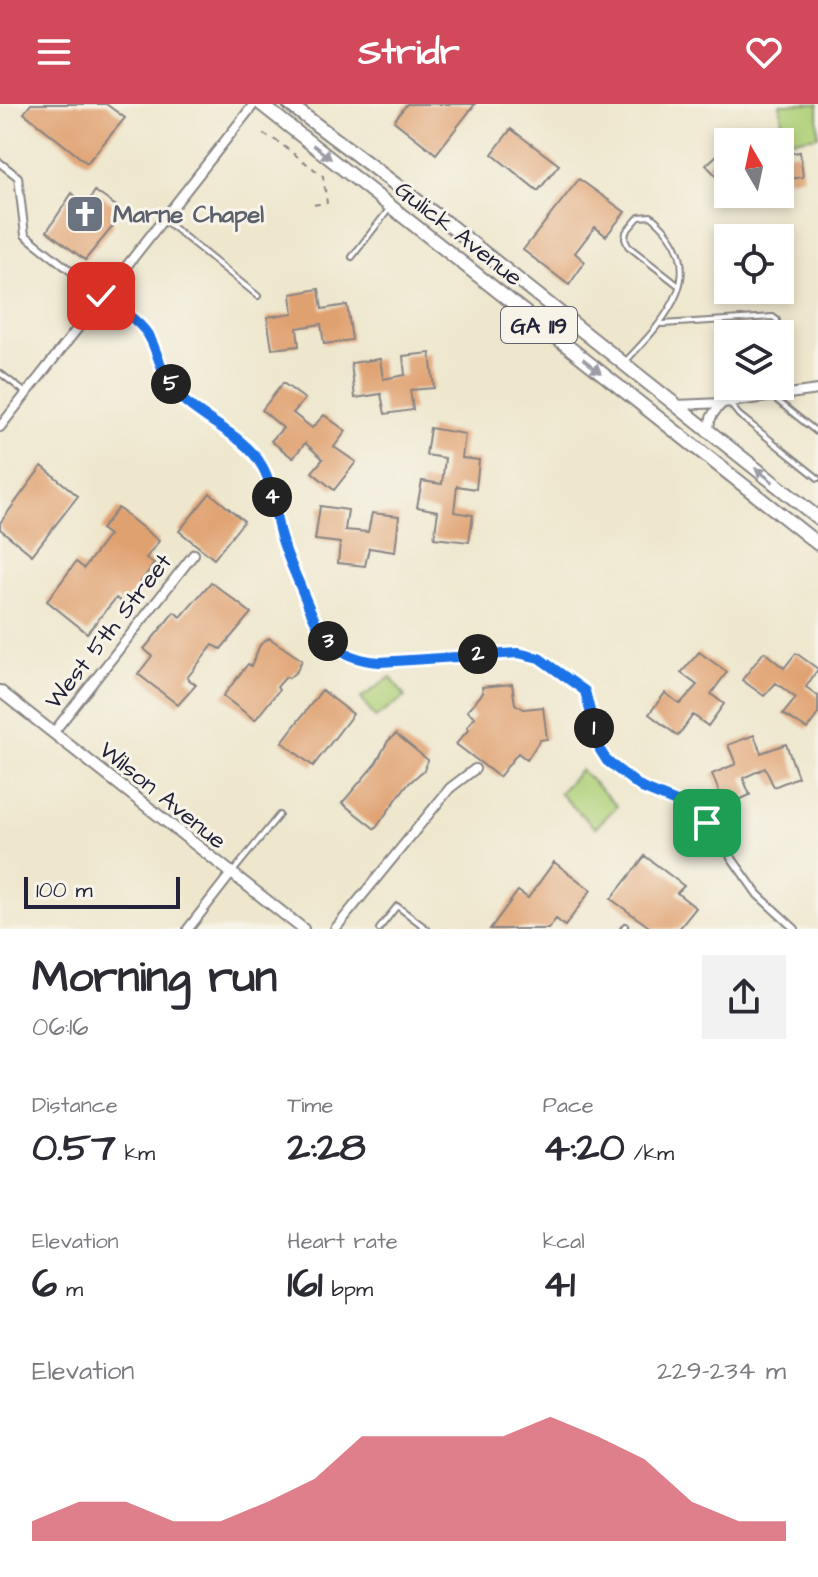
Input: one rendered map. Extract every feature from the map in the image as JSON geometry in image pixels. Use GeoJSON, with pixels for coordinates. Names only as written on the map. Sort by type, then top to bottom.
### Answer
{"type":"FeatureCollection","features":[{"type":"Feature","properties":{"kind":"main road","name":"Gulick Avenue"},"geometry":{"type":"LineString","coordinates":[[261,104],[818,544]]}},
{"type":"Feature","properties":{"kind":"main road","name":"Gulick Avenue"},"geometry":{"type":"LineString","coordinates":[[289,104],[448,224],[818,518]]}},
{"type":"Feature","properties":{"kind":"street"},"geometry":{"type":"LineString","coordinates":[[0,427],[254,104]]}},
{"type":"Feature","properties":{"kind":"street"},"geometry":{"type":"LineString","coordinates":[[0,163],[18,177],[25,235],[142,327],[178,395],[253,454],[264,468],[286,553],[317,627],[332,645],[344,654],[370,661],[518,653],[539,658],[585,691],[600,750],[607,761],[642,788],[686,806],[704,819],[758,895],[795,929]]}},
{"type":"Feature","properties":{"kind":"street"},"geometry":{"type":"LineString","coordinates":[[794,393],[818,390]]}},
{"type":"Feature","properties":{"kind":"street"},"geometry":{"type":"LineString","coordinates":[[674,405],[746,400]]}},
{"type":"Feature","properties":{"kind":"street"},"geometry":{"type":"LineString","coordinates":[[709,432],[713,412],[726,403]]}},
{"type":"Feature","properties":{"kind":"street","name":"West 5th Street"},"geometry":{"type":"LineString","coordinates":[[53,733],[194,554]]}},
{"type":"Feature","properties":{"kind":"street","name":"Wilson Avenue"},"geometry":{"type":"LineString","coordinates":[[0,691],[230,875],[303,929]]}},
{"type":"Feature","properties":{"kind":"street"},"geometry":{"type":"LineString","coordinates":[[335,929],[450,788],[475,769]]}},
{"type":"Feature","properties":{"kind":"street"},"geometry":{"type":"LineString","coordinates":[[188,929],[230,875]]}},
{"type":"Feature","properties":{"kind":"lane"},"geometry":{"type":"LineString","coordinates":[[352,257],[391,207]]}},
{"type":"Feature","properties":{"kind":"lane"},"geometry":{"type":"LineString","coordinates":[[622,365],[661,324],[677,298],[679,286],[682,267],[676,244],[667,229],[651,216],[639,217],[626,232],[628,246],[679,286]]}},
{"type":"Feature","properties":{"kind":"lane"},"geometry":{"type":"LineString","coordinates":[[164,219],[258,296]]}},
{"type":"Feature","properties":{"kind":"lane"},"geometry":{"type":"LineString","coordinates":[[725,320],[773,317],[777,320]]}},
{"type":"Feature","properties":{"kind":"lane"},"geometry":{"type":"LineString","coordinates":[[661,324],[714,321]]}},
{"type":"Feature","properties":{"kind":"lane"},"geometry":{"type":"LineString","coordinates":[[0,373],[26,393]]}},
{"type":"Feature","properties":{"kind":"lane"},"geometry":{"type":"LineString","coordinates":[[777,400],[818,433]]}},
{"type":"Feature","properties":{"kind":"lane"},"geometry":{"type":"LineString","coordinates":[[726,403],[818,478]]}},
{"type":"Feature","properties":{"kind":"lane"},"geometry":{"type":"LineString","coordinates":[[230,875],[279,815]]}},
{"type":"Feature","properties":{"kind":"lane"},"geometry":{"type":"LineString","coordinates":[[379,929],[397,906],[427,929]]}},
{"type":"Feature","properties":{"kind":"path"},"geometry":{"type":"LineString","coordinates":[[263,134],[323,176],[327,203],[312,205]]}},
{"type":"Feature","properties":{"kind":"green space"},"geometry":{"type":"Polygon","coordinates":[[[780,104],[818,104],[818,136],[794,140],[794,128],[783,128],[780,104]]]}},
{"type":"Feature","properties":{"kind":"green space"},"geometry":{"type":"Polygon","coordinates":[[[391,677],[405,697],[375,718],[361,698],[391,677]]]}},
{"type":"Feature","properties":{"kind":"green space"},"geometry":{"type":"Polygon","coordinates":[[[581,770],[617,806],[595,828],[559,793],[581,770]]]}},
{"type":"Feature","properties":{"kind":"building"},"geometry":{"type":"Polygon","coordinates":[[[31,104],[106,104],[125,118],[87,163],[24,113],[31,104]]]}},
{"type":"Feature","properties":{"kind":"building"},"geometry":{"type":"Polygon","coordinates":[[[407,104],[475,104],[436,154],[394,121],[407,104]]]}},
{"type":"Feature","properties":{"kind":"building"},"geometry":{"type":"Polygon","coordinates":[[[511,129],[559,165],[538,191],[492,154],[511,129]]]}},
{"type":"Feature","properties":{"kind":"building"},"geometry":{"type":"Polygon","coordinates":[[[800,152],[803,177],[794,178],[794,153],[800,152]]]}},
{"type":"Feature","properties":{"kind":"building"},"geometry":{"type":"Polygon","coordinates":[[[714,158],[714,174],[706,165],[714,158]]]}},
{"type":"Feature","properties":{"kind":"building"},"geometry":{"type":"Polygon","coordinates":[[[579,179],[625,212],[606,236],[595,227],[575,253],[585,262],[569,285],[523,250],[579,179]]]}},
{"type":"Feature","properties":{"kind":"building"},"geometry":{"type":"Polygon","coordinates":[[[95,191],[119,208],[111,223],[114,225],[85,260],[47,231],[72,193],[81,201],[88,202],[95,191]]]}},
{"type":"Feature","properties":{"kind":"building"},"geometry":{"type":"Polygon","coordinates":[[[319,289],[322,309],[347,305],[352,340],[324,344],[321,324],[297,328],[299,346],[272,349],[267,317],[293,313],[291,294],[319,289]]]}},
{"type":"Feature","properties":{"kind":"building"},"geometry":{"type":"Polygon","coordinates":[[[430,353],[434,388],[410,390],[413,410],[385,414],[381,394],[355,398],[351,363],[380,359],[383,379],[405,375],[403,356],[430,353]]]}},
{"type":"Feature","properties":{"kind":"building"},"geometry":{"type":"Polygon","coordinates":[[[283,383],[305,399],[293,413],[312,428],[324,415],[346,431],[334,447],[356,462],[334,490],[312,472],[323,459],[305,443],[293,458],[271,441],[283,428],[262,410],[283,383]]]}},
{"type":"Feature","properties":{"kind":"building"},"geometry":{"type":"Polygon","coordinates":[[[430,428],[465,434],[462,458],[479,460],[476,489],[457,486],[454,512],[473,515],[469,542],[434,538],[438,511],[417,507],[422,481],[442,484],[445,458],[426,455],[430,428]]]}},
{"type":"Feature","properties":{"kind":"building"},"geometry":{"type":"Polygon","coordinates":[[[42,466],[78,496],[32,555],[0,529],[0,523],[42,466]]]}},
{"type":"Feature","properties":{"kind":"building"},"geometry":{"type":"Polygon","coordinates":[[[210,493],[244,521],[214,559],[179,531],[210,493]]]}},
{"type":"Feature","properties":{"kind":"building"},"geometry":{"type":"Polygon","coordinates":[[[320,506],[348,510],[345,530],[368,532],[372,513],[399,516],[395,552],[369,548],[365,566],[338,563],[340,543],[315,540],[320,506]]]}},
{"type":"Feature","properties":{"kind":"building"},"geometry":{"type":"Polygon","coordinates":[[[118,508],[159,541],[146,558],[154,564],[124,604],[116,598],[87,633],[47,601],[76,562],[84,568],[109,535],[101,529],[118,508]]]}},
{"type":"Feature","properties":{"kind":"building"},"geometry":{"type":"Polygon","coordinates":[[[211,582],[251,613],[221,649],[213,645],[187,678],[196,685],[178,705],[138,674],[152,656],[144,649],[174,612],[181,617],[211,582]]]}},
{"type":"Feature","properties":{"kind":"building"},"geometry":{"type":"Polygon","coordinates":[[[269,638],[302,660],[297,671],[277,687],[279,690],[255,720],[223,696],[248,664],[251,666],[260,645],[269,638]]]}},
{"type":"Feature","properties":{"kind":"building"},"geometry":{"type":"Polygon","coordinates":[[[699,652],[727,672],[711,694],[724,704],[708,726],[693,715],[678,736],[649,714],[665,693],[680,704],[697,685],[681,673],[699,652]]]}},
{"type":"Feature","properties":{"kind":"building"},"geometry":{"type":"Polygon","coordinates":[[[764,652],[784,668],[796,653],[818,669],[806,687],[818,696],[818,714],[807,729],[783,714],[796,698],[776,683],[764,696],[742,680],[764,652]]]}},
{"type":"Feature","properties":{"kind":"building"},"geometry":{"type":"Polygon","coordinates":[[[512,684],[515,704],[524,709],[543,707],[547,739],[540,740],[527,760],[518,753],[499,777],[456,744],[475,717],[467,711],[483,693],[482,687],[512,684]]]}},
{"type":"Feature","properties":{"kind":"building"},"geometry":{"type":"Polygon","coordinates":[[[322,690],[353,714],[313,766],[282,742],[322,690]]]}},
{"type":"Feature","properties":{"kind":"building"},"geometry":{"type":"Polygon","coordinates":[[[396,734],[428,760],[424,770],[406,786],[375,829],[342,803],[396,734]]]}},
{"type":"Feature","properties":{"kind":"building"},"geometry":{"type":"Polygon","coordinates":[[[754,735],[761,753],[786,744],[798,777],[774,787],[765,768],[743,778],[750,795],[725,806],[712,774],[736,764],[728,745],[754,735]]]}},
{"type":"Feature","properties":{"kind":"building"},"geometry":{"type":"Polygon","coordinates":[[[645,856],[684,886],[677,893],[696,908],[679,929],[652,929],[611,899],[645,856]]]}},
{"type":"Feature","properties":{"kind":"building"},"geometry":{"type":"Polygon","coordinates":[[[554,862],[591,890],[565,926],[556,919],[548,929],[490,929],[518,891],[528,898],[554,862]]]}},
{"type":"Feature","properties":{"kind":"place","name":"Marne Chapel"},"geometry":{"type":"Point","coordinates":[85,214]}},
{"type":"Feature","properties":{"kind":"route"},"geometry":{"type":"LineString","coordinates":[[101,296],[142,327],[178,395],[232,436],[264,468],[286,553],[317,627],[332,645],[361,661],[405,661],[488,653],[518,653],[539,658],[585,691],[600,750],[607,761],[629,780],[686,806],[707,823]]}}]}
